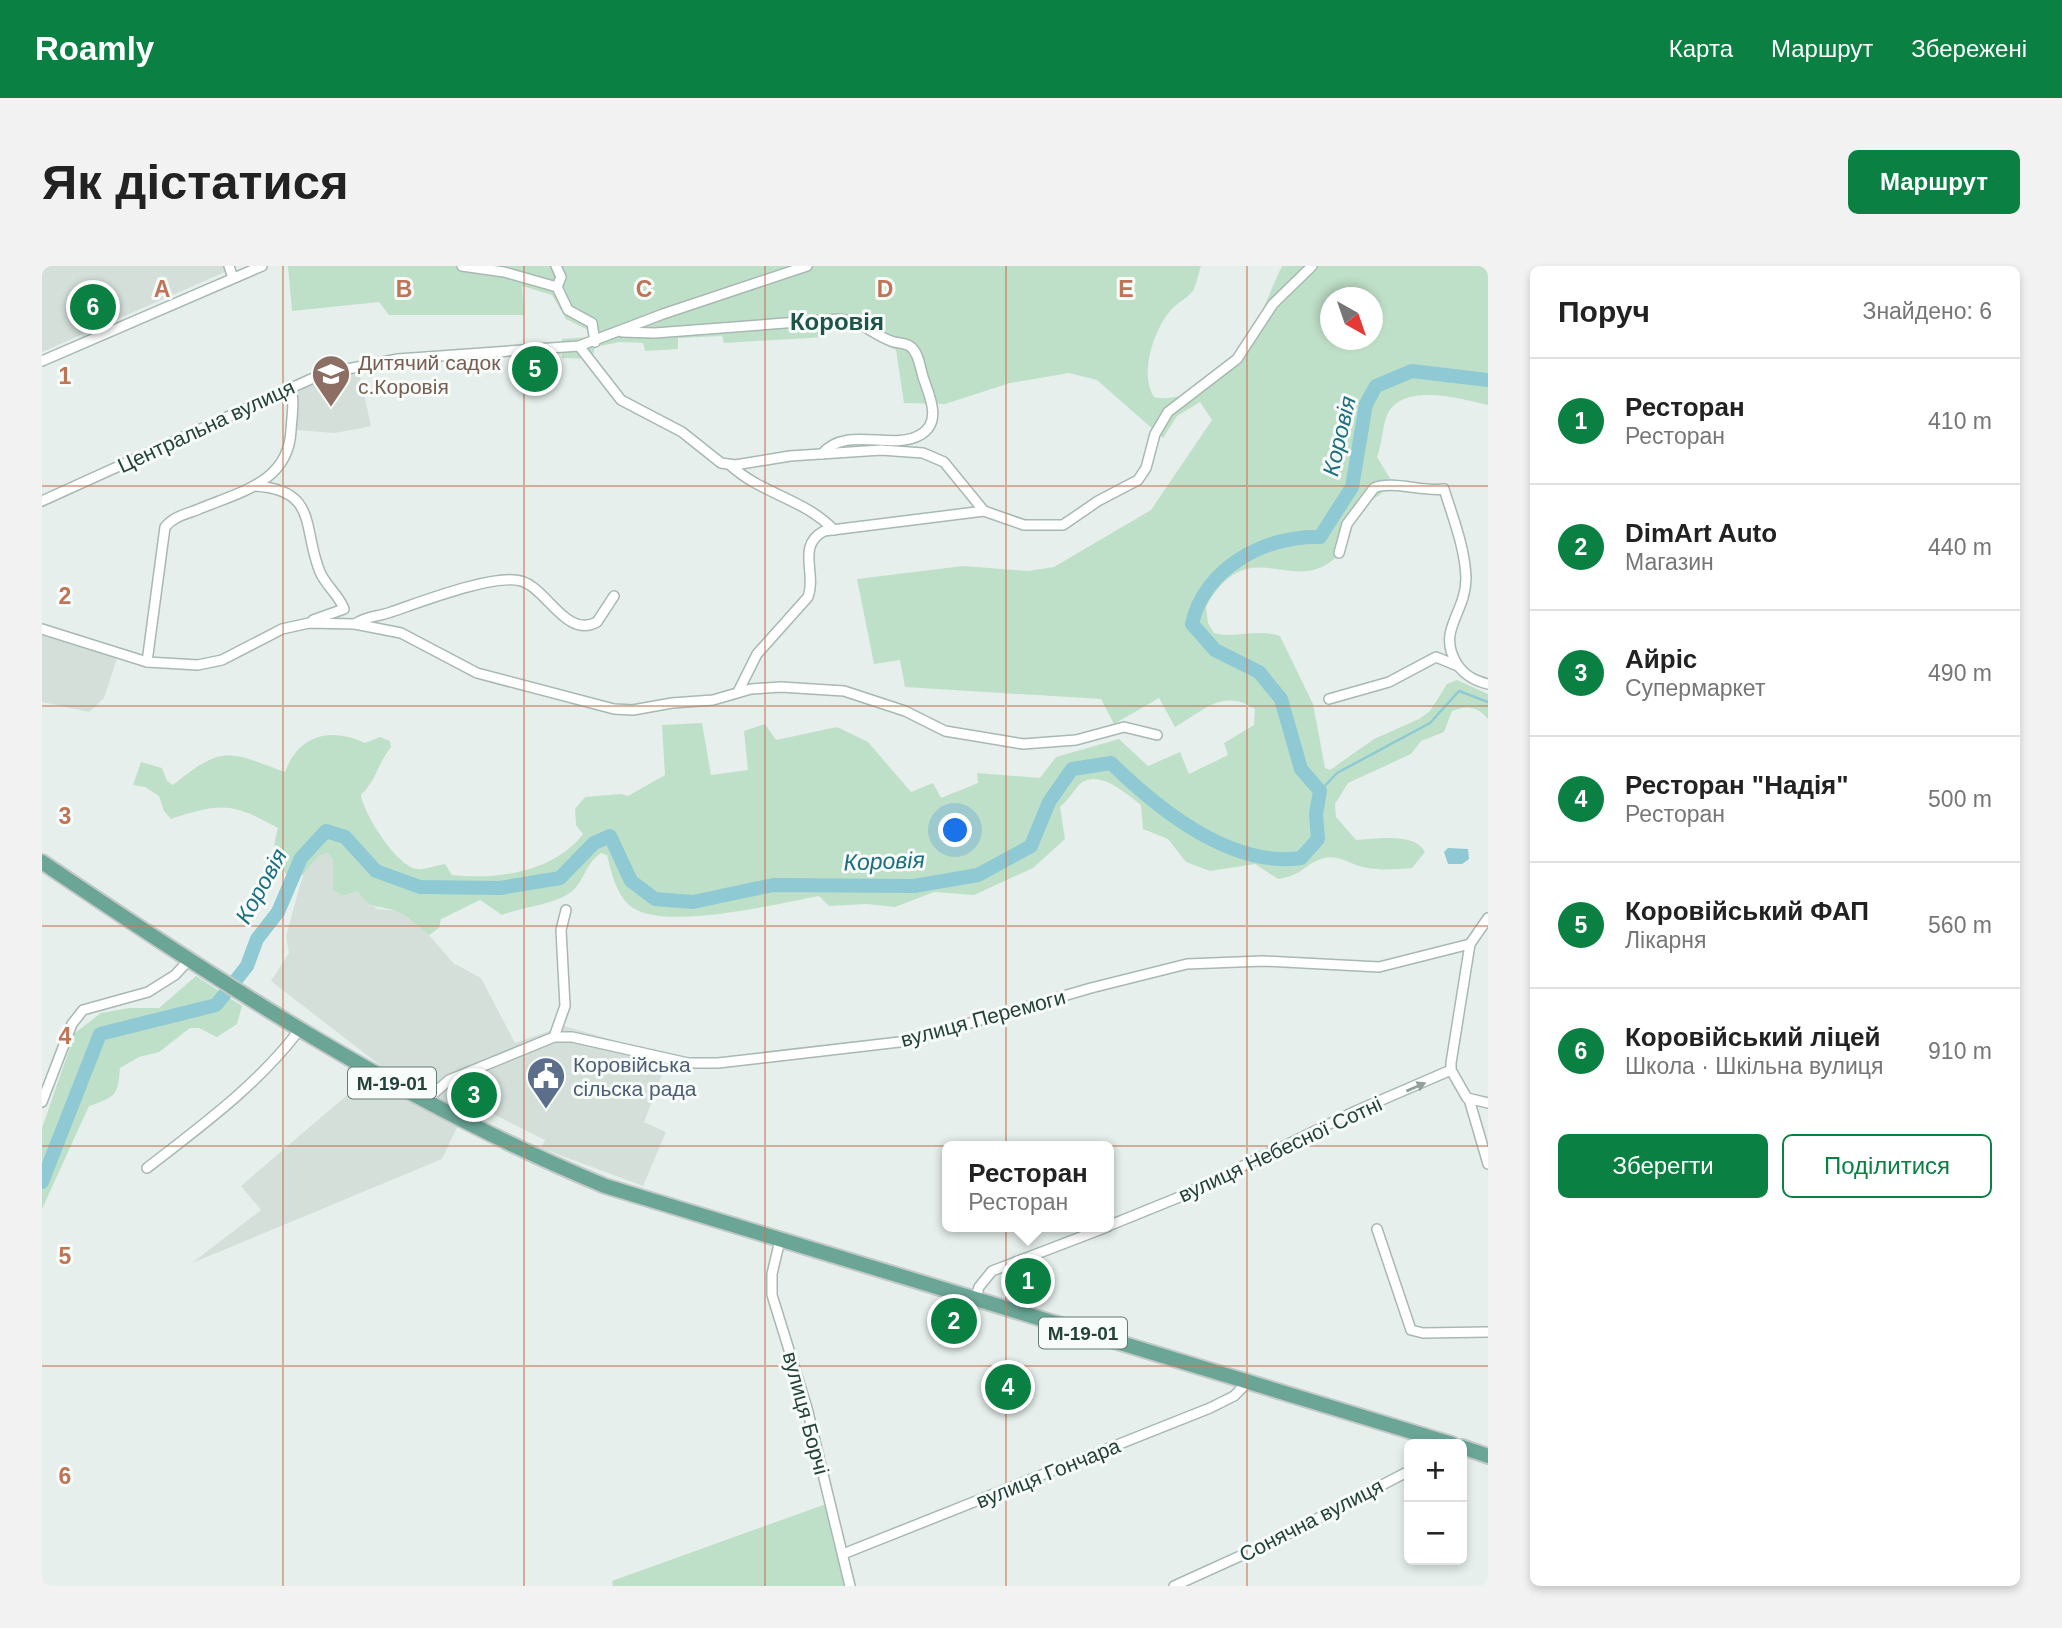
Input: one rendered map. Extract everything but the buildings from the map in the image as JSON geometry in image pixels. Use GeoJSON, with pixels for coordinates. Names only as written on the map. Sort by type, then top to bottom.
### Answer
{"type":"FeatureCollection","features":[{"type":"Feature","properties":{"kind":"main road","name":"М-19-01"},"geometry":{"type":"LineString","coordinates":[[42,862],[189,960],[300,1029],[425,1101],[532,1156],[605,1186],[1436,1439]]}},
{"type":"Feature","properties":{"kind":"main road"},"geometry":{"type":"LineString","coordinates":[[1467,1449],[1488,1456]]}},
{"type":"Feature","properties":{"kind":"street"},"geometry":{"type":"LineString","coordinates":[[229,266],[233,278]]}},
{"type":"Feature","properties":{"kind":"street"},"geometry":{"type":"LineString","coordinates":[[42,361],[262,266]]}},
{"type":"Feature","properties":{"kind":"street"},"geometry":{"type":"LineString","coordinates":[[462,266],[504,272],[557,287]]}},
{"type":"Feature","properties":{"kind":"street"},"geometry":{"type":"LineString","coordinates":[[556,266],[561,277],[557,287],[568,310],[592,323],[595,342]]}},
{"type":"Feature","properties":{"kind":"street"},"geometry":{"type":"LineString","coordinates":[[621,332],[663,314],[807,266]]}},
{"type":"Feature","properties":{"kind":"street"},"geometry":{"type":"LineString","coordinates":[[738,692],[757,654],[808,597],[811,585],[811,539],[824,531],[984,511],[1024,525],[1059,526],[1098,501],[1134,484],[1144,473],[1155,434],[1168,412],[1237,359],[1273,304],[1312,266]]}},
{"type":"Feature","properties":{"kind":"street","name":"Центральна вулиця"},"geometry":{"type":"LineString","coordinates":[[42,501],[290,386],[321,374],[381,360],[579,346],[621,332],[647,334],[838,319],[862,323],[891,341],[909,346],[916,354],[932,399],[933,415],[927,429],[912,439],[848,442],[830,447],[822,454]]}},
{"type":"Feature","properties":{"kind":"street"},"geometry":{"type":"LineString","coordinates":[[579,346],[624,402],[682,432],[718,461],[730,465],[749,483],[818,514],[834,530]]}},
{"type":"Feature","properties":{"kind":"street"},"geometry":{"type":"LineString","coordinates":[[147,662],[167,524],[254,486],[273,472],[289,453],[293,399],[290,386]]}},
{"type":"Feature","properties":{"kind":"street"},"geometry":{"type":"LineString","coordinates":[[730,465],[822,454],[887,450],[933,456],[947,465],[984,511]]}},
{"type":"Feature","properties":{"kind":"street"},"geometry":{"type":"LineString","coordinates":[[1339,553],[1347,524],[1374,488],[1387,485],[1444,489],[1466,575],[1464,600],[1450,629],[1448,643],[1458,666]]}},
{"type":"Feature","properties":{"kind":"street"},"geometry":{"type":"LineString","coordinates":[[42,629],[147,662],[180,666],[216,662],[272,633],[342,610],[344,607],[319,571],[309,523],[301,506],[279,489],[254,486]]}},
{"type":"Feature","properties":{"kind":"street"},"geometry":{"type":"LineString","coordinates":[[355,624],[462,589],[511,580],[527,583],[568,619],[583,625],[597,622],[614,596]]}},
{"type":"Feature","properties":{"kind":"street"},"geometry":{"type":"LineString","coordinates":[[309,623],[355,624],[401,633],[478,673],[606,708],[634,710],[672,703],[713,700],[738,692],[781,687],[838,690],[905,711],[949,732],[1023,744],[1076,740],[1124,727],[1157,735]]}},
{"type":"Feature","properties":{"kind":"street"},"geometry":{"type":"LineString","coordinates":[[1329,699],[1389,682],[1436,657],[1458,666],[1471,678],[1488,684]]}},
{"type":"Feature","properties":{"kind":"street"},"geometry":{"type":"LineString","coordinates":[[554,1037],[565,1006],[561,948],[566,910]]}},
{"type":"Feature","properties":{"kind":"street"},"geometry":{"type":"LineString","coordinates":[[1487,922],[1470,944],[1451,1070],[1468,1098],[1488,1164]]}},
{"type":"Feature","properties":{"kind":"street","name":"вулиця Перемоги"},"geometry":{"type":"LineString","coordinates":[[425,1101],[452,1079],[554,1037],[572,1037],[682,1062],[708,1064],[908,1041],[1091,988],[1188,964],[1263,961],[1379,967],[1470,944]]}},
{"type":"Feature","properties":{"kind":"street"},"geometry":{"type":"LineString","coordinates":[[42,1102],[72,1024],[83,1010],[148,992],[175,975],[189,960]]}},
{"type":"Feature","properties":{"kind":"street"},"geometry":{"type":"LineString","coordinates":[[147,1168],[194,1133],[281,1054],[300,1029]]}},
{"type":"Feature","properties":{"kind":"street","name":"вулиця Небесної Сотні"},"geometry":{"type":"LineString","coordinates":[[1114,1224],[1177,1198],[1356,1111],[1451,1070]]}},
{"type":"Feature","properties":{"kind":"street"},"geometry":{"type":"LineString","coordinates":[[1468,1098],[1488,1102]]}},
{"type":"Feature","properties":{"kind":"street"},"geometry":{"type":"LineString","coordinates":[[1377,1229],[1411,1330],[1423,1333],[1488,1332]]}},
{"type":"Feature","properties":{"kind":"street","name":"вулиця Небесної Сотні"},"geometry":{"type":"LineString","coordinates":[[975,1300],[981,1284],[992,1272],[1095,1232]]}},
{"type":"Feature","properties":{"kind":"street","name":"вулиця Борчі"},"geometry":{"type":"LineString","coordinates":[[780,1240],[772,1273],[772,1295],[807,1408],[850,1586]]}},
{"type":"Feature","properties":{"kind":"street","name":"вулиця Гончара"},"geometry":{"type":"LineString","coordinates":[[843,1554],[1210,1408],[1234,1396],[1248,1382]]}},
{"type":"Feature","properties":{"kind":"street","name":"Сонячна вулиця"},"geometry":{"type":"LineString","coordinates":[[1174,1586],[1282,1536],[1404,1474]]}},
{"type":"Feature","properties":{"kind":"shaded area"},"geometry":{"type":"Polygon","coordinates":[[[42,266],[223,266],[225,272],[42,352],[42,266]]]}},
{"type":"Feature","properties":{"kind":"shaded area"},"geometry":{"type":"Polygon","coordinates":[[[546,362],[546,382],[534,382],[533,374],[524,374],[524,363],[546,362]]]}},
{"type":"Feature","properties":{"kind":"shaded area","name":"Дитячий садок с.Коровія"},"geometry":{"type":"Polygon","coordinates":[[[359,372],[371,426],[335,433],[296,430],[296,390],[316,381],[359,372]]]}},
{"type":"Feature","properties":{"kind":"shaded area"},"geometry":{"type":"Polygon","coordinates":[[[42,632],[118,655],[104,698],[89,712],[42,702],[42,632]]]}},
{"type":"Feature","properties":{"kind":"shaded area"},"geometry":{"type":"Polygon","coordinates":[[[328,853],[333,861],[333,890],[342,896],[358,891],[377,909],[398,911],[429,935],[453,963],[481,978],[515,1043],[564,1026],[669,1056],[644,1122],[666,1132],[643,1186],[541,1148],[545,1140],[469,1102],[442,1159],[192,1263],[261,1210],[241,1186],[381,1066],[271,981],[289,953],[286,936],[303,875],[319,856],[328,853]]]}},
{"type":"Feature","properties":{"kind":"green space"},"geometry":{"type":"Polygon","coordinates":[[[288,266],[1201,266],[1194,289],[1165,318],[1150,352],[1150,387],[1154,397],[1167,398],[1181,395],[1209,381],[1233,359],[1259,319],[1282,266],[1488,266],[1488,405],[1435,395],[1407,398],[1396,404],[1386,417],[1377,457],[1391,480],[1385,490],[1361,510],[1340,553],[1317,569],[1300,571],[1253,568],[1237,573],[1222,585],[1206,607],[1208,623],[1214,633],[1263,633],[1280,636],[1313,704],[1325,768],[1330,770],[1374,739],[1419,719],[1430,711],[1447,684],[1457,680],[1488,694],[1488,719],[1480,711],[1471,708],[1452,711],[1444,732],[1421,741],[1411,754],[1348,783],[1335,804],[1336,817],[1356,840],[1394,838],[1420,846],[1425,852],[1412,868],[1369,868],[1327,857],[1293,875],[1278,879],[1255,864],[1210,871],[1186,862],[1168,839],[1143,829],[1141,805],[1135,800],[1111,784],[1093,779],[1078,786],[1060,807],[1065,839],[1033,868],[974,895],[934,892],[895,907],[867,904],[829,906],[819,896],[720,914],[665,916],[643,913],[628,904],[617,888],[607,855],[601,853],[591,863],[576,888],[564,896],[502,915],[480,900],[441,919],[439,928],[429,935],[400,913],[370,904],[358,891],[342,896],[333,890],[333,861],[328,853],[319,856],[303,875],[286,874],[278,863],[275,852],[278,828],[248,813],[214,808],[171,819],[164,811],[159,796],[145,787],[133,785],[141,762],[162,768],[167,781],[173,785],[203,763],[215,758],[237,756],[285,772],[299,749],[318,737],[340,735],[365,743],[380,737],[390,741],[391,747],[361,795],[363,804],[382,838],[400,859],[417,869],[445,864],[452,875],[487,876],[524,871],[557,857],[571,847],[583,834],[576,825],[575,809],[585,797],[621,794],[628,796],[665,775],[662,725],[702,723],[711,775],[748,770],[744,731],[765,724],[776,740],[837,727],[868,742],[911,792],[933,783],[941,798],[978,783],[977,773],[1040,778],[1056,757],[1119,739],[1148,766],[1180,752],[1189,774],[1228,755],[1224,743],[1254,725],[1255,709],[1243,703],[1223,701],[1175,727],[1159,698],[1114,724],[1101,699],[905,687],[900,660],[874,664],[857,579],[963,566],[1028,571],[1054,567],[1151,510],[1212,420],[1200,402],[1177,416],[1163,438],[1097,380],[1069,373],[1010,383],[945,404],[904,403],[896,350],[860,330],[826,328],[825,337],[724,343],[722,336],[678,338],[678,349],[645,351],[643,343],[620,342],[595,347],[592,359],[562,358],[562,339],[589,337],[590,331],[566,319],[552,295],[522,286],[524,315],[389,315],[379,302],[292,311],[288,266]]]}},
{"type":"Feature","properties":{"kind":"green space"},"geometry":{"type":"Polygon","coordinates":[[[196,976],[242,1006],[237,1024],[217,1037],[199,1028],[190,1028],[159,1052],[139,1057],[120,1068],[114,1094],[89,1106],[42,1209],[42,1128],[75,1033],[101,1013],[129,1008],[159,1008],[196,976]]]}},
{"type":"Feature","properties":{"kind":"green space"},"geometry":{"type":"Polygon","coordinates":[[[826,1504],[848,1586],[613,1586],[612,1581],[826,1504]]]}},
{"type":"Feature","properties":{"kind":"water"},"geometry":{"type":"Polygon","coordinates":[[[1448,848],[1468,849],[1469,859],[1462,864],[1448,864],[1444,852],[1448,848]]]}},
{"type":"Feature","properties":{"kind":"waterway","name":"Коровія"},"geometry":{"type":"LineString","coordinates":[[42,1182],[100,1034],[216,1005],[247,966],[257,939],[278,912],[301,858],[326,831],[345,837],[376,871],[420,887],[500,888],[560,878],[594,843],[610,836],[631,881],[655,899],[693,902],[773,885],[914,886],[978,875],[1031,846],[1049,802],[1072,769],[1111,763],[1151,799],[1197,832],[1248,854],[1275,859],[1301,858],[1318,839],[1316,814],[1320,791],[1301,769],[1281,699],[1259,672],[1215,650],[1192,624],[1199,604],[1209,586],[1240,559],[1279,542],[1320,537],[1352,487],[1366,404],[1376,386],[1412,371],[1488,380]]}},
{"type":"Feature","properties":{"kind":"waterway"},"geometry":{"type":"LineString","coordinates":[[1320,791],[1337,773],[1430,723],[1459,691],[1488,702]]}},
{"type":"Feature","properties":{"kind":"place","name":"Коровійський ліцей"},"geometry":{"type":"Point","coordinates":[93,307]}},
{"type":"Feature","properties":{"kind":"place","name":"Коровійський ФАП"},"geometry":{"type":"Point","coordinates":[535,369]}},
{"type":"Feature","properties":{"kind":"place","name":"Дитячий садок с.Коровія"},"geometry":{"type":"Point","coordinates":[331,408]}},
{"type":"Feature","properties":{"kind":"place","name":"Айріс"},"geometry":{"type":"Point","coordinates":[474,1095]}},
{"type":"Feature","properties":{"kind":"place","name":"Коровійська сільска рада"},"geometry":{"type":"Point","coordinates":[546,1110]}},
{"type":"Feature","properties":{"kind":"place","name":"Ресторан"},"geometry":{"type":"Point","coordinates":[1028,1281]}},
{"type":"Feature","properties":{"kind":"place","name":"DimArt Auto"},"geometry":{"type":"Point","coordinates":[954,1321]}},
{"type":"Feature","properties":{"kind":"place","name":"Ресторан \"Надія\""},"geometry":{"type":"Point","coordinates":[1008,1387]}},
{"type":"Feature","properties":{"kind":"district","name":"Коровія"},"geometry":{"type":"Point","coordinates":[837,321]}}]}
